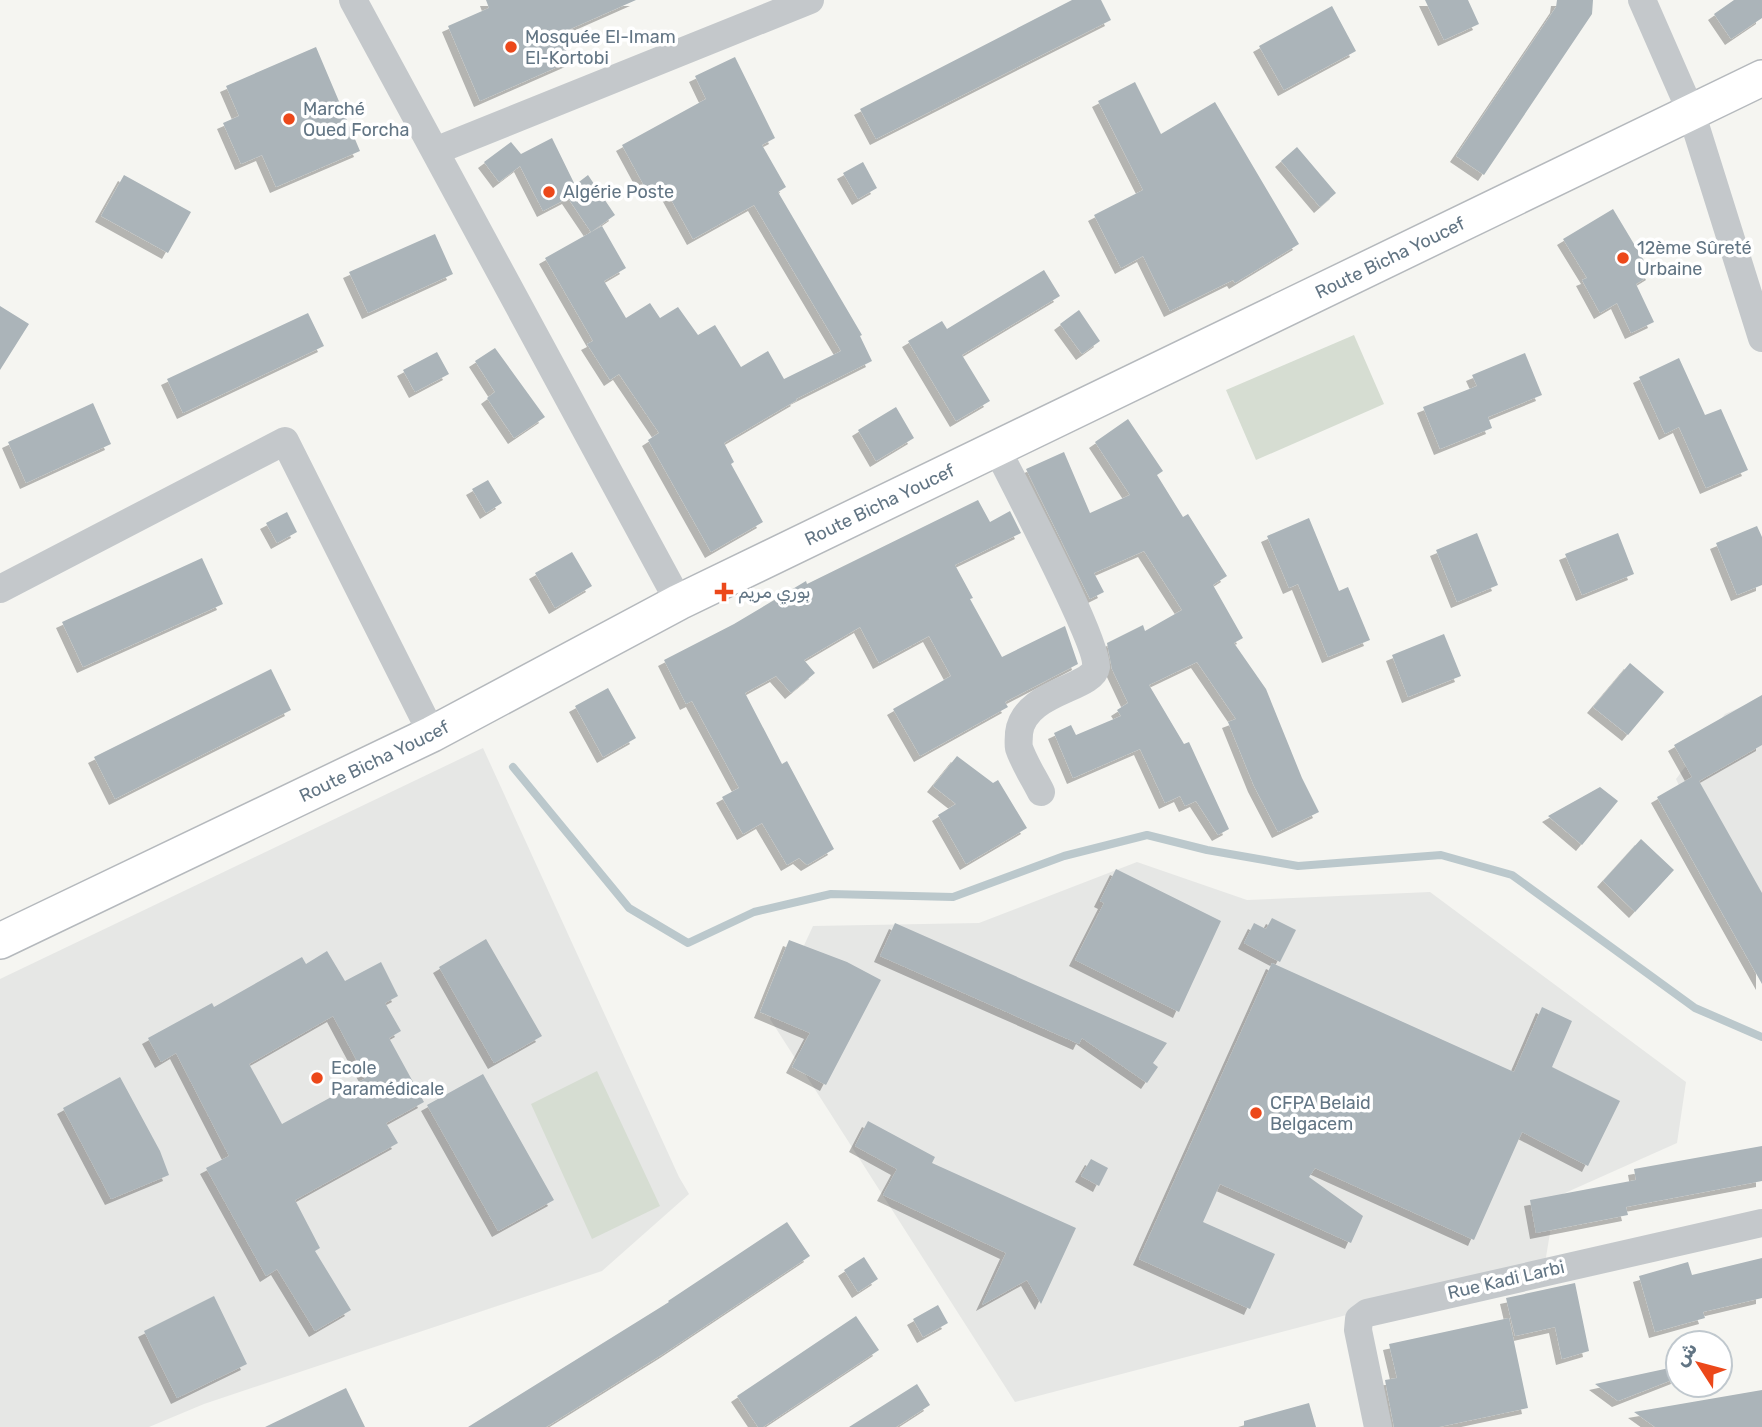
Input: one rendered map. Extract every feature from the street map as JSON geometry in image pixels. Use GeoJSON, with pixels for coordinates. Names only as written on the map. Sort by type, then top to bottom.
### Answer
{"type":"FeatureCollection","features":[{"type":"Feature","properties":{"kind":"main road","name":"Route Bicha Youcef"},"geometry":{"type":"LineString","coordinates":[[0,941],[432,734],[679,602],[1762,78]]}},
{"type":"Feature","properties":{"kind":"street"},"geometry":{"type":"LineString","coordinates":[[353,0],[679,602]]}},
{"type":"Feature","properties":{"kind":"street"},"geometry":{"type":"LineString","coordinates":[[435,151],[810,0]]}},
{"type":"Feature","properties":{"kind":"street"},"geometry":{"type":"LineString","coordinates":[[1642,0],[1691,112],[1762,338]]}},
{"type":"Feature","properties":{"kind":"street"},"geometry":{"type":"LineString","coordinates":[[0,589],[285,441],[432,734]]}},
{"type":"Feature","properties":{"kind":"street"},"geometry":{"type":"LineString","coordinates":[[996,447],[1096,655],[1096,669],[1089,679],[1049,697],[1022,719],[1018,746],[1041,792]]}},
{"type":"Feature","properties":{"kind":"street","name":"Rue Kadi Larbi"},"geometry":{"type":"LineString","coordinates":[[1378,1427],[1358,1330],[1359,1319],[1367,1313],[1762,1223]]}},
{"type":"Feature","properties":{"kind":"shaded area"},"geometry":{"type":"Polygon","coordinates":[[[1354,335],[1384,404],[1256,460],[1226,390],[1354,335]]]}},
{"type":"Feature","properties":{"kind":"shaded area"},"geometry":{"type":"Polygon","coordinates":[[[1762,698],[1762,965],[1676,779],[1725,714],[1762,698]]]}},
{"type":"Feature","properties":{"kind":"shaded area","name":"Ecole Paramédicale"},"geometry":{"type":"Polygon","coordinates":[[[483,748],[689,1194],[602,1271],[204,1404],[149,1427],[0,1427],[0,979],[483,748]]]}},
{"type":"Feature","properties":{"kind":"shaded area","name":"CFPA Belaid Belgacem"},"geometry":{"type":"Polygon","coordinates":[[[1137,862],[1247,900],[1430,892],[1686,1082],[1677,1143],[1556,1197],[1545,1263],[1015,1402],[770,1019],[813,926],[979,923],[1137,862]]]}},
{"type":"Feature","properties":{"kind":"shaded area"},"geometry":{"type":"Polygon","coordinates":[[[597,1071],[660,1206],[592,1239],[531,1104],[597,1071]]]}},
{"type":"Feature","properties":{"kind":"building","name":"Mosquée El-Imam El-Kortobi"},"geometry":{"type":"Polygon","coordinates":[[[486,0],[636,0],[559,34],[571,61],[480,101],[448,26],[489,8],[486,0]]]}},
{"type":"Feature","properties":{"kind":"building"},"geometry":{"type":"Polygon","coordinates":[[[1072,0],[1101,0],[1111,20],[876,139],[860,109],[1072,0]]]}},
{"type":"Feature","properties":{"kind":"building"},"geometry":{"type":"Polygon","coordinates":[[[1425,0],[1468,0],[1479,24],[1444,40],[1425,0]]]}},
{"type":"Feature","properties":{"kind":"building"},"geometry":{"type":"Polygon","coordinates":[[[1557,0],[1593,0],[1592,14],[1484,175],[1456,156],[1556,7],[1557,0]]]}},
{"type":"Feature","properties":{"kind":"building"},"geometry":{"type":"Polygon","coordinates":[[[1734,0],[1762,0],[1762,18],[1731,39],[1714,14],[1734,0]]]}},
{"type":"Feature","properties":{"kind":"building"},"geometry":{"type":"Polygon","coordinates":[[[1332,6],[1356,51],[1284,90],[1259,46],[1332,6]]]}},
{"type":"Feature","properties":{"kind":"building","name":"Marché Oued Forcha"},"geometry":{"type":"Polygon","coordinates":[[[316,47],[360,151],[276,187],[262,155],[241,164],[223,123],[239,116],[226,86],[316,47]]]}},
{"type":"Feature","properties":{"kind":"building"},"geometry":{"type":"Polygon","coordinates":[[[735,57],[775,138],[762,145],[786,187],[778,192],[862,335],[860,336],[872,361],[796,399],[724,443],[734,462],[731,464],[763,522],[711,552],[648,440],[659,433],[619,374],[610,380],[587,344],[593,341],[545,258],[602,226],[626,268],[604,281],[626,318],[650,303],[660,318],[678,307],[698,335],[715,325],[741,367],[768,351],[784,379],[841,351],[754,205],[693,239],[663,185],[648,193],[622,145],[706,99],[695,76],[735,57]]]}},
{"type":"Feature","properties":{"kind":"building"},"geometry":{"type":"Polygon","coordinates":[[[1135,82],[1161,134],[1215,102],[1299,244],[1235,283],[1233,280],[1170,311],[1143,256],[1121,268],[1094,215],[1143,190],[1098,101],[1135,82]]]}},
{"type":"Feature","properties":{"kind":"building"},"geometry":{"type":"Polygon","coordinates":[[[552,138],[575,185],[588,175],[615,215],[591,232],[568,198],[543,211],[520,166],[499,182],[484,162],[511,142],[521,154],[552,138]]]}},
{"type":"Feature","properties":{"kind":"building"},"geometry":{"type":"Polygon","coordinates":[[[1297,147],[1336,193],[1320,207],[1281,161],[1297,147]]]}},
{"type":"Feature","properties":{"kind":"building"},"geometry":{"type":"Polygon","coordinates":[[[863,162],[877,188],[858,199],[843,173],[863,162]]]}},
{"type":"Feature","properties":{"kind":"building"},"geometry":{"type":"Polygon","coordinates":[[[124,175],[191,212],[168,253],[101,216],[124,175]]]}},
{"type":"Feature","properties":{"kind":"building"},"geometry":{"type":"Polygon","coordinates":[[[1613,209],[1652,274],[1636,284],[1654,322],[1631,333],[1617,303],[1600,313],[1582,280],[1587,278],[1563,239],[1613,209]]]}},
{"type":"Feature","properties":{"kind":"building"},"geometry":{"type":"Polygon","coordinates":[[[435,234],[453,274],[368,313],[349,272],[435,234]]]}},
{"type":"Feature","properties":{"kind":"building"},"geometry":{"type":"Polygon","coordinates":[[[1044,270],[1060,296],[962,355],[990,401],[956,421],[908,341],[942,321],[947,329],[1044,270]]]}},
{"type":"Feature","properties":{"kind":"building"},"geometry":{"type":"Polygon","coordinates":[[[0,306],[29,324],[0,370],[0,306]]]}},
{"type":"Feature","properties":{"kind":"building"},"geometry":{"type":"Polygon","coordinates":[[[1079,310],[1100,341],[1082,354],[1060,324],[1079,310]]]}},
{"type":"Feature","properties":{"kind":"building"},"geometry":{"type":"Polygon","coordinates":[[[308,313],[324,346],[183,413],[167,379],[308,313]]]}},
{"type":"Feature","properties":{"kind":"building"},"geometry":{"type":"Polygon","coordinates":[[[495,348],[545,417],[514,438],[487,398],[495,392],[475,361],[495,348]]]}},
{"type":"Feature","properties":{"kind":"building"},"geometry":{"type":"Polygon","coordinates":[[[437,352],[449,374],[415,392],[403,370],[437,352]]]}},
{"type":"Feature","properties":{"kind":"building"},"geometry":{"type":"Polygon","coordinates":[[[1525,353],[1542,395],[1488,417],[1492,428],[1440,449],[1423,407],[1477,386],[1472,375],[1525,353]]]}},
{"type":"Feature","properties":{"kind":"building"},"geometry":{"type":"Polygon","coordinates":[[[1679,358],[1705,415],[1721,409],[1748,470],[1706,488],[1679,427],[1665,434],[1639,377],[1679,358]]]}},
{"type":"Feature","properties":{"kind":"building"},"geometry":{"type":"Polygon","coordinates":[[[93,403],[111,444],[26,483],[8,442],[93,403]]]}},
{"type":"Feature","properties":{"kind":"building"},"geometry":{"type":"Polygon","coordinates":[[[896,407],[914,438],[876,461],[858,430],[896,407]]]}},
{"type":"Feature","properties":{"kind":"building"},"geometry":{"type":"Polygon","coordinates":[[[1128,419],[1163,471],[1157,475],[1183,517],[1188,514],[1227,576],[1213,585],[1243,638],[1234,643],[1266,689],[1302,778],[1319,812],[1278,832],[1254,786],[1228,722],[1236,719],[1197,662],[1149,685],[1184,744],[1189,742],[1229,829],[1218,835],[1196,801],[1185,806],[1180,796],[1165,803],[1140,749],[1073,778],[1054,733],[1071,725],[1076,735],[1121,716],[1117,710],[1128,703],[1112,669],[1107,643],[1143,625],[1145,631],[1182,610],[1144,551],[1094,573],[1104,592],[1090,599],[1026,469],[1064,452],[1090,513],[1130,495],[1095,442],[1128,419]]]}},
{"type":"Feature","properties":{"kind":"building"},"geometry":{"type":"Polygon","coordinates":[[[488,480],[502,503],[486,513],[472,489],[488,480]]]}},
{"type":"Feature","properties":{"kind":"building"},"geometry":{"type":"Polygon","coordinates":[[[978,500],[990,522],[1010,511],[1021,533],[955,565],[973,598],[970,599],[1002,657],[1065,626],[1078,664],[1005,702],[1008,707],[920,756],[893,709],[951,676],[929,636],[879,663],[860,627],[804,660],[815,673],[791,693],[776,676],[745,693],[782,764],[787,761],[834,849],[807,865],[799,858],[787,865],[762,823],[743,834],[722,797],[739,788],[692,701],[686,704],[664,660],[734,624],[806,581],[807,584],[978,500]]]}},
{"type":"Feature","properties":{"kind":"building"},"geometry":{"type":"Polygon","coordinates":[[[287,512],[297,532],[277,543],[266,523],[287,512]]]}},
{"type":"Feature","properties":{"kind":"building"},"geometry":{"type":"Polygon","coordinates":[[[1309,518],[1339,591],[1348,587],[1370,640],[1328,657],[1298,584],[1289,588],[1267,536],[1309,518]]]}},
{"type":"Feature","properties":{"kind":"building"},"geometry":{"type":"Polygon","coordinates":[[[1757,526],[1762,537],[1762,585],[1737,595],[1716,543],[1757,526]]]}},
{"type":"Feature","properties":{"kind":"building"},"geometry":{"type":"Polygon","coordinates":[[[1477,533],[1498,585],[1457,602],[1436,550],[1477,533]]]}},
{"type":"Feature","properties":{"kind":"building"},"geometry":{"type":"Polygon","coordinates":[[[1618,533],[1634,574],[1582,595],[1565,554],[1618,533]]]}},
{"type":"Feature","properties":{"kind":"building"},"geometry":{"type":"Polygon","coordinates":[[[572,552],[592,586],[555,608],[535,573],[572,552]]]}},
{"type":"Feature","properties":{"kind":"building"},"geometry":{"type":"Polygon","coordinates":[[[202,558],[223,604],[83,667],[62,622],[202,558]]]}},
{"type":"Feature","properties":{"kind":"building"},"geometry":{"type":"Polygon","coordinates":[[[1444,634],[1461,676],[1408,697],[1392,655],[1444,634]]]}},
{"type":"Feature","properties":{"kind":"building"},"geometry":{"type":"Polygon","coordinates":[[[1630,663],[1664,692],[1628,735],[1593,707],[1630,663]]]}},
{"type":"Feature","properties":{"kind":"building"},"geometry":{"type":"Polygon","coordinates":[[[271,669],[291,710],[115,799],[94,757],[271,669]]]}},
{"type":"Feature","properties":{"kind":"building"},"geometry":{"type":"Polygon","coordinates":[[[608,688],[636,738],[603,757],[575,706],[608,688]]]}},
{"type":"Feature","properties":{"kind":"building"},"geometry":{"type":"Polygon","coordinates":[[[1762,695],[1762,745],[1699,781],[1762,893],[1762,984],[1657,797],[1692,777],[1674,745],[1762,695]]]}},
{"type":"Feature","properties":{"kind":"building"},"geometry":{"type":"Polygon","coordinates":[[[957,756],[993,783],[998,780],[1027,828],[966,864],[938,815],[956,804],[933,786],[957,756]]]}},
{"type":"Feature","properties":{"kind":"building"},"geometry":{"type":"Polygon","coordinates":[[[1600,787],[1618,801],[1582,845],[1548,816],[1600,787]]]}},
{"type":"Feature","properties":{"kind":"building"},"geometry":{"type":"Polygon","coordinates":[[[1641,839],[1674,870],[1635,912],[1603,881],[1641,839]]]}},
{"type":"Feature","properties":{"kind":"building"},"geometry":{"type":"Polygon","coordinates":[[[1116,869],[1221,921],[1179,1012],[1075,960],[1104,903],[1100,901],[1116,869]]]}},
{"type":"Feature","properties":{"kind":"building"},"geometry":{"type":"Polygon","coordinates":[[[1272,918],[1296,930],[1280,962],[1244,943],[1254,923],[1266,929],[1272,918]]]}},
{"type":"Feature","properties":{"kind":"building"},"geometry":{"type":"Polygon","coordinates":[[[895,923],[1167,1043],[1153,1063],[1158,1067],[1147,1083],[1082,1038],[1079,1044],[880,956],[895,923]]]}},
{"type":"Feature","properties":{"kind":"building"},"geometry":{"type":"Polygon","coordinates":[[[486,939],[542,1036],[494,1063],[439,967],[486,939]]]}},
{"type":"Feature","properties":{"kind":"building"},"geometry":{"type":"Polygon","coordinates":[[[789,940],[847,962],[881,980],[826,1085],[792,1067],[810,1033],[760,1012],[789,940]]]}},
{"type":"Feature","properties":{"kind":"building"},"geometry":{"type":"Polygon","coordinates":[[[327,951],[345,981],[381,962],[398,996],[385,1003],[401,1031],[389,1038],[424,1102],[386,1123],[398,1143],[295,1200],[320,1248],[315,1251],[351,1310],[315,1331],[277,1269],[266,1276],[206,1168],[229,1156],[176,1053],[161,1062],[148,1038],[212,1003],[214,1007],[302,957],[306,964],[327,951]],[[333,1016],[249,1064],[282,1124],[366,1078],[333,1016]]]}},
{"type":"Feature","properties":{"kind":"building"},"geometry":{"type":"Polygon","coordinates":[[[1272,963],[1514,1072],[1542,1007],[1572,1021],[1552,1067],[1620,1101],[1588,1166],[1522,1132],[1474,1240],[1315,1168],[1309,1177],[1363,1216],[1351,1243],[1220,1184],[1203,1222],[1275,1254],[1250,1309],[1139,1259],[1272,963]]]}},
{"type":"Feature","properties":{"kind":"building"},"geometry":{"type":"Polygon","coordinates":[[[483,1074],[554,1200],[498,1231],[427,1105],[483,1074]]]}},
{"type":"Feature","properties":{"kind":"building"},"geometry":{"type":"Polygon","coordinates":[[[120,1077],[160,1151],[169,1175],[111,1199],[63,1108],[120,1077]]]}},
{"type":"Feature","properties":{"kind":"building"},"geometry":{"type":"Polygon","coordinates":[[[868,1121],[935,1157],[932,1163],[1076,1228],[1041,1304],[1027,1280],[982,1305],[1006,1253],[883,1195],[897,1169],[855,1146],[868,1121]]]}},
{"type":"Feature","properties":{"kind":"building"},"geometry":{"type":"Polygon","coordinates":[[[1762,1146],[1762,1181],[1626,1207],[1628,1215],[1536,1233],[1530,1200],[1636,1180],[1634,1169],[1762,1146]]]}},
{"type":"Feature","properties":{"kind":"building"},"geometry":{"type":"Polygon","coordinates":[[[1091,1159],[1108,1168],[1099,1186],[1081,1176],[1091,1159]]]}},
{"type":"Feature","properties":{"kind":"building"},"geometry":{"type":"Polygon","coordinates":[[[787,1222],[810,1256],[666,1352],[546,1427],[468,1427],[669,1302],[787,1222]]]}},
{"type":"Feature","properties":{"kind":"building"},"geometry":{"type":"Polygon","coordinates":[[[864,1257],[878,1279],[858,1292],[844,1270],[864,1257]]]}},
{"type":"Feature","properties":{"kind":"building"},"geometry":{"type":"Polygon","coordinates":[[[1762,1258],[1762,1298],[1703,1312],[1705,1318],[1655,1332],[1639,1276],[1688,1262],[1692,1275],[1762,1258]]]}},
{"type":"Feature","properties":{"kind":"building"},"geometry":{"type":"Polygon","coordinates":[[[1575,1283],[1589,1351],[1562,1359],[1555,1327],[1515,1336],[1506,1298],[1575,1283]]]}},
{"type":"Feature","properties":{"kind":"building"},"geometry":{"type":"Polygon","coordinates":[[[214,1296],[247,1364],[177,1398],[144,1331],[214,1296]]]}},
{"type":"Feature","properties":{"kind":"building"},"geometry":{"type":"Polygon","coordinates":[[[938,1305],[948,1323],[923,1337],[913,1319],[938,1305]]]}},
{"type":"Feature","properties":{"kind":"building"},"geometry":{"type":"Polygon","coordinates":[[[856,1316],[879,1350],[763,1427],[758,1427],[737,1396],[856,1316]]]}},
{"type":"Feature","properties":{"kind":"building"},"geometry":{"type":"Polygon","coordinates":[[[1509,1318],[1528,1408],[1439,1427],[1394,1427],[1385,1380],[1397,1378],[1389,1344],[1509,1318]]]}},
{"type":"Feature","properties":{"kind":"building"},"geometry":{"type":"Polygon","coordinates":[[[1664,1369],[1664,1383],[1618,1401],[1595,1384],[1664,1369]]]}},
{"type":"Feature","properties":{"kind":"building"},"geometry":{"type":"Polygon","coordinates":[[[917,1384],[930,1405],[896,1427],[849,1427],[917,1384]]]}},
{"type":"Feature","properties":{"kind":"building"},"geometry":{"type":"Polygon","coordinates":[[[346,1388],[365,1427],[265,1427],[346,1388]]]}},
{"type":"Feature","properties":{"kind":"building"},"geometry":{"type":"Polygon","coordinates":[[[1762,1390],[1762,1427],[1655,1427],[1634,1412],[1710,1399],[1734,1399],[1734,1395],[1762,1390]]]}},
{"type":"Feature","properties":{"kind":"building"},"geometry":{"type":"Polygon","coordinates":[[[1309,1403],[1316,1427],[1244,1427],[1244,1421],[1309,1403]]]}},
{"type":"Feature","properties":{"kind":"waterway"},"geometry":{"type":"LineString","coordinates":[[513,767],[629,908],[688,943],[754,912],[831,894],[953,897],[1064,856],[1147,835],[1207,850],[1298,866],[1441,855],[1512,875],[1695,1008],[1762,1037]]}},
{"type":"Feature","properties":{"kind":"place","name":"Mosquée El-Imam El-Kortobi"},"geometry":{"type":"Point","coordinates":[511,47]}},
{"type":"Feature","properties":{"kind":"place","name":"Marché Oued Forcha"},"geometry":{"type":"Point","coordinates":[289,119]}},
{"type":"Feature","properties":{"kind":"place","name":"Algérie Poste"},"geometry":{"type":"Point","coordinates":[549,192]}},
{"type":"Feature","properties":{"kind":"place","name":"12ème Sûreté Urbaine"},"geometry":{"type":"Point","coordinates":[1623,258]}},
{"type":"Feature","properties":{"kind":"place","name":"بوري مريم"},"geometry":{"type":"Point","coordinates":[724,592]}},
{"type":"Feature","properties":{"kind":"place","name":"Ecole Paramédicale"},"geometry":{"type":"Point","coordinates":[317,1078]}},
{"type":"Feature","properties":{"kind":"place","name":"CFPA Belaid Belgacem"},"geometry":{"type":"Point","coordinates":[1256,1113]}}]}
